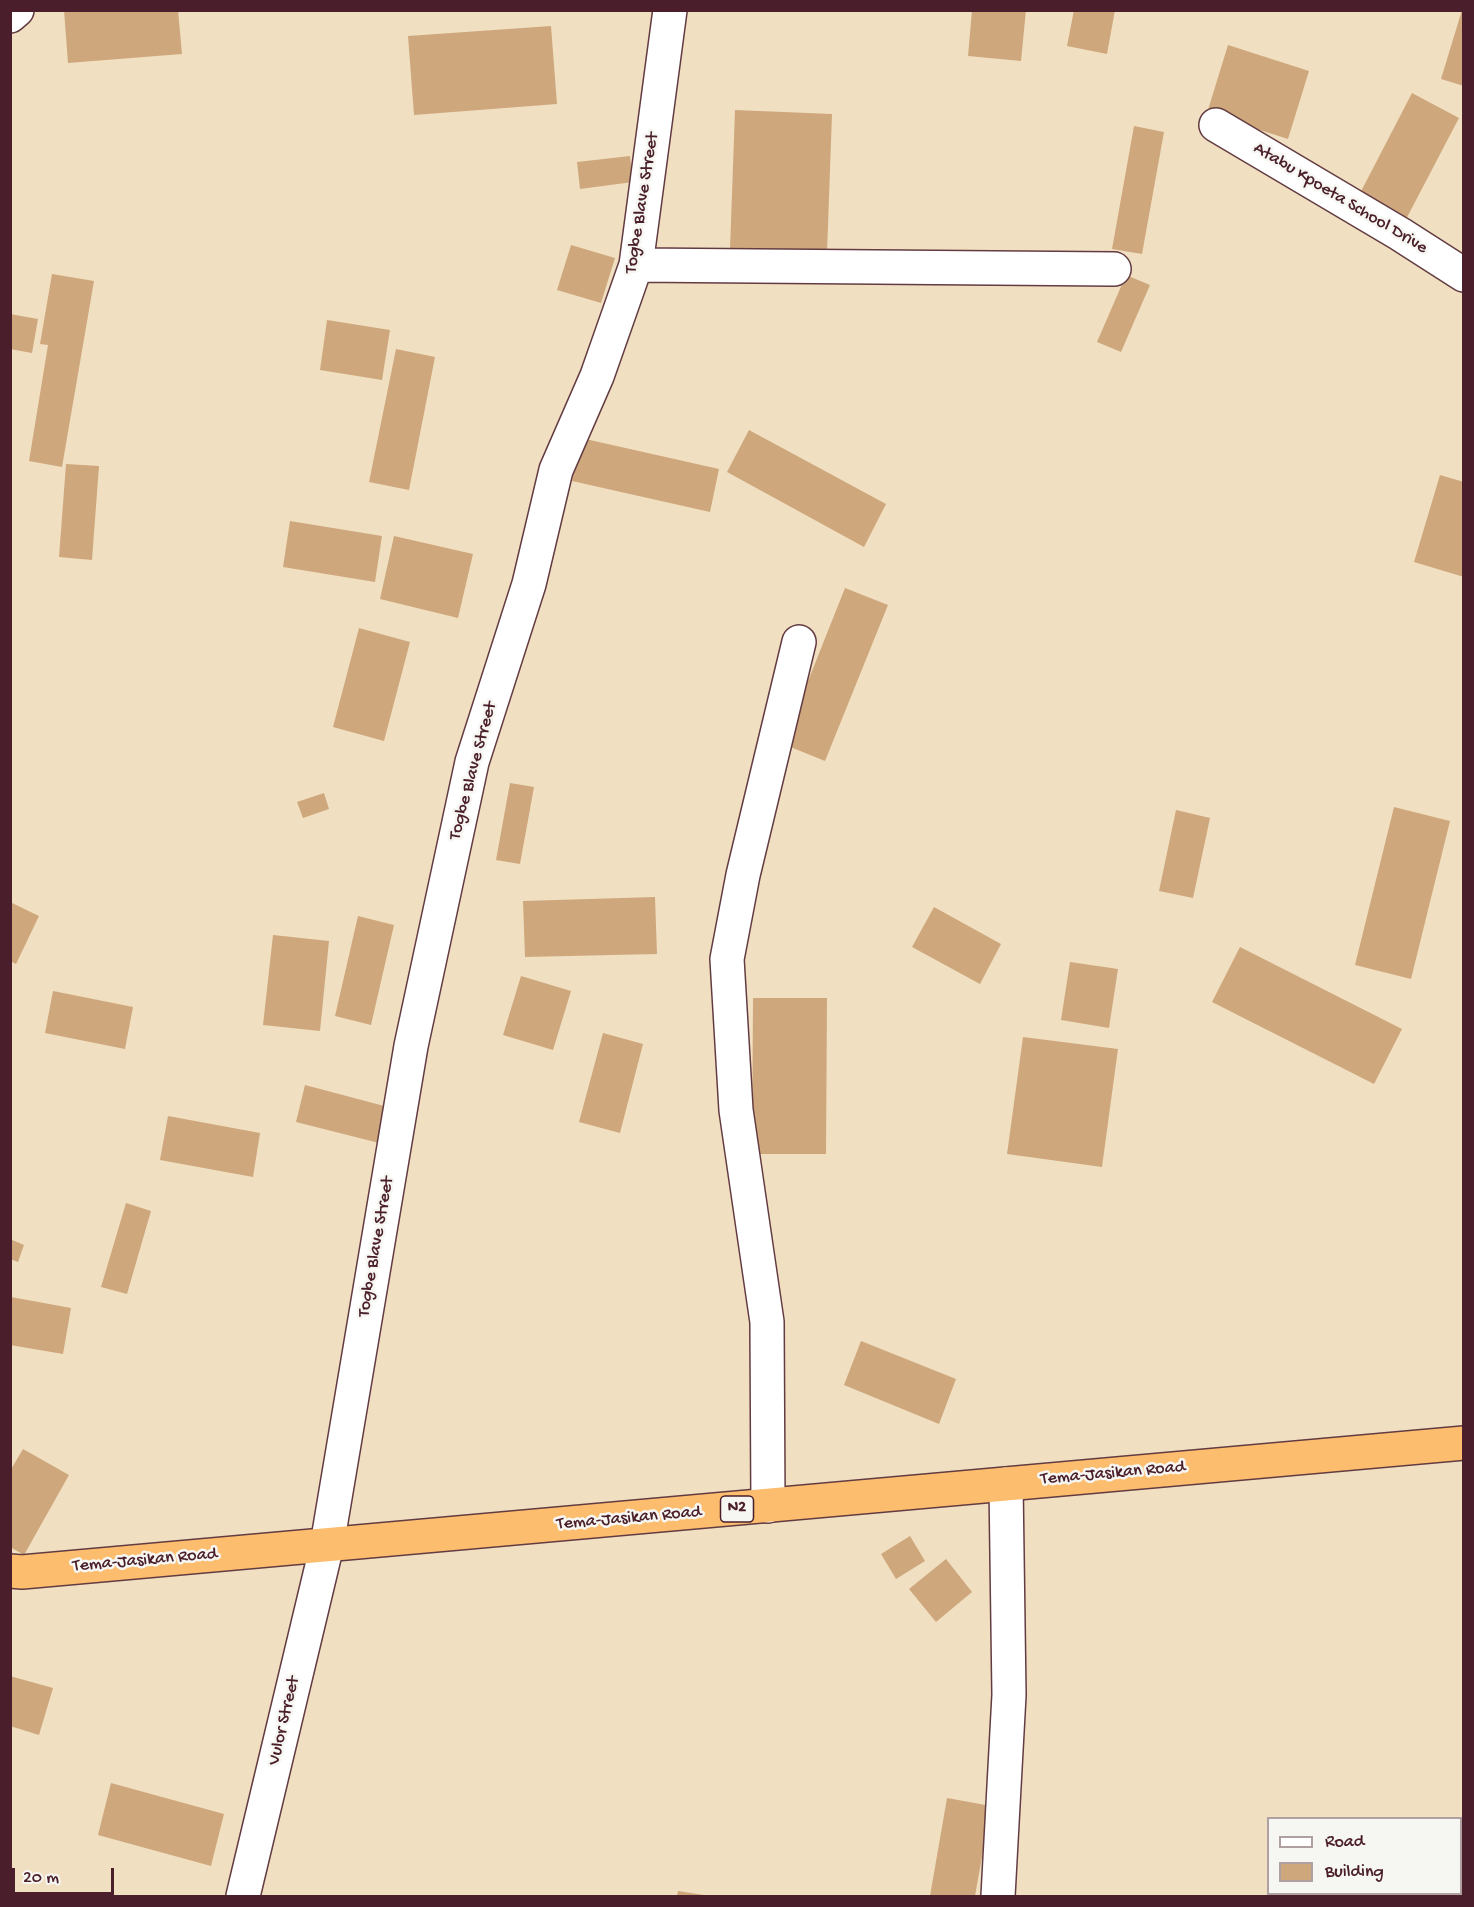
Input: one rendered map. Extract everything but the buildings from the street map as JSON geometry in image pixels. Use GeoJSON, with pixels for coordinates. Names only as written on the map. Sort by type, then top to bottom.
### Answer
{"type":"FeatureCollection","features":[{"type":"Feature","properties":{"kind":"highway","name":"Tema-Jasikan Road"},"geometry":{"type":"LineString","coordinates":[[10,1571],[22,1572],[1006,1484],[1460,1447]]}},
{"type":"Feature","properties":{"kind":"street"},"geometry":{"type":"LineString","coordinates":[[10,16],[17,10]]}},
{"type":"Feature","properties":{"kind":"street","name":"Togbe Blave Street"},"geometry":{"type":"LineString","coordinates":[[327,1545],[411,1046],[472,762],[529,584],[556,470],[597,376],[636,265],[670,10]]}},
{"type":"Feature","properties":{"kind":"street","name":"Atabu Kpoeta School Drive"},"geometry":{"type":"LineString","coordinates":[[1216,125],[1400,234],[1464,275]]}},
{"type":"Feature","properties":{"kind":"street"},"geometry":{"type":"LineString","coordinates":[[636,265],[1114,269]]}},
{"type":"Feature","properties":{"kind":"street"},"geometry":{"type":"LineString","coordinates":[[768,1506],[767,1322],[736,1110],[727,959],[743,875],[799,642]]}},
{"type":"Feature","properties":{"kind":"street"},"geometry":{"type":"LineString","coordinates":[[998,1896],[1009,1695],[1006,1484]]}},
{"type":"Feature","properties":{"kind":"street","name":"Vulor Street"},"geometry":{"type":"LineString","coordinates":[[243,1896],[327,1545]]}}]}
